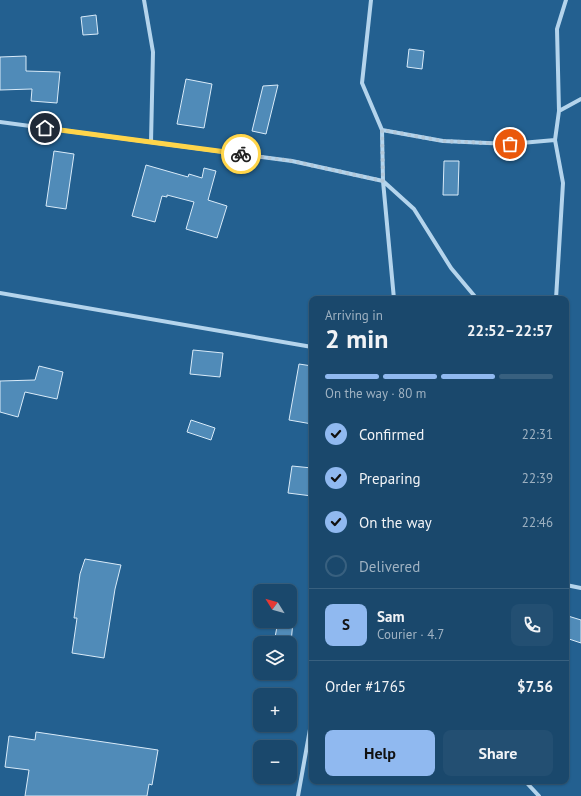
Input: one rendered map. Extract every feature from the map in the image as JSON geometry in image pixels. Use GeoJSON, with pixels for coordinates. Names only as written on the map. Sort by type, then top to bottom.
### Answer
{"type":"FeatureCollection","features":[{"type":"Feature","properties":{"kind":"street"},"geometry":{"type":"LineString","coordinates":[[144,0],[153,52],[151,142]]}},
{"type":"Feature","properties":{"kind":"street"},"geometry":{"type":"LineString","coordinates":[[371,0],[362,83],[382,130],[383,181],[394,296]]}},
{"type":"Feature","properties":{"kind":"street"},"geometry":{"type":"LineString","coordinates":[[556,296],[563,183],[555,140],[559,111],[557,29],[566,0]]}},
{"type":"Feature","properties":{"kind":"street"},"geometry":{"type":"LineString","coordinates":[[559,111],[581,99]]}},
{"type":"Feature","properties":{"kind":"street"},"geometry":{"type":"LineString","coordinates":[[0,122],[292,161],[383,181],[414,210],[451,268],[474,296]]}},
{"type":"Feature","properties":{"kind":"street"},"geometry":{"type":"LineString","coordinates":[[382,130],[443,141],[510,144],[555,140]]}},
{"type":"Feature","properties":{"kind":"street"},"geometry":{"type":"LineString","coordinates":[[0,293],[309,347]]}},
{"type":"Feature","properties":{"kind":"street"},"geometry":{"type":"LineString","coordinates":[[569,586],[581,588]]}},
{"type":"Feature","properties":{"kind":"street"},"geometry":{"type":"LineString","coordinates":[[298,796],[309,735]]}},
{"type":"Feature","properties":{"kind":"street"},"geometry":{"type":"LineString","coordinates":[[528,784],[539,796]]}},
{"type":"Feature","properties":{"kind":"building"},"geometry":{"type":"Polygon","coordinates":[[[96,15],[98,34],[83,35],[81,17],[96,15]]]}},
{"type":"Feature","properties":{"kind":"building"},"geometry":{"type":"Polygon","coordinates":[[[409,49],[424,51],[422,69],[407,67],[409,49]]]}},
{"type":"Feature","properties":{"kind":"building"},"geometry":{"type":"Polygon","coordinates":[[[26,56],[26,71],[60,72],[57,103],[31,101],[32,89],[0,90],[0,57],[26,56]]]}},
{"type":"Feature","properties":{"kind":"building"},"geometry":{"type":"Polygon","coordinates":[[[186,79],[212,84],[204,128],[177,124],[186,79]]]}},
{"type":"Feature","properties":{"kind":"building"},"geometry":{"type":"Polygon","coordinates":[[[278,85],[266,134],[252,131],[263,86],[278,85]]]}},
{"type":"Feature","properties":{"kind":"building"},"geometry":{"type":"Polygon","coordinates":[[[54,151],[74,154],[66,209],[46,206],[54,151]]]}},
{"type":"Feature","properties":{"kind":"building"},"geometry":{"type":"Polygon","coordinates":[[[444,161],[459,161],[458,195],[443,195],[444,161]]]}},
{"type":"Feature","properties":{"kind":"building"},"geometry":{"type":"Polygon","coordinates":[[[146,165],[188,177],[189,174],[202,178],[204,168],[216,171],[208,200],[227,206],[217,238],[186,229],[194,202],[167,195],[167,197],[162,196],[155,222],[132,216],[146,165]]]}},
{"type":"Feature","properties":{"kind":"building"},"geometry":{"type":"Polygon","coordinates":[[[193,350],[223,353],[220,377],[190,374],[193,350]]]}},
{"type":"Feature","properties":{"kind":"building"},"geometry":{"type":"Polygon","coordinates":[[[299,364],[309,366],[309,423],[289,420],[299,364]]]}},
{"type":"Feature","properties":{"kind":"building"},"geometry":{"type":"Polygon","coordinates":[[[39,366],[63,372],[57,399],[25,392],[18,417],[0,412],[0,381],[35,380],[39,366]]]}},
{"type":"Feature","properties":{"kind":"building"},"geometry":{"type":"Polygon","coordinates":[[[191,420],[215,428],[211,440],[187,432],[191,420]]]}},
{"type":"Feature","properties":{"kind":"building"},"geometry":{"type":"Polygon","coordinates":[[[292,466],[309,468],[309,496],[288,493],[292,466]]]}},
{"type":"Feature","properties":{"kind":"building"},"geometry":{"type":"Polygon","coordinates":[[[85,559],[121,565],[115,589],[104,658],[72,653],[77,618],[74,618],[80,574],[85,559]]]}},
{"type":"Feature","properties":{"kind":"building"},"geometry":{"type":"Polygon","coordinates":[[[569,616],[581,620],[581,643],[569,639],[569,616]]]}},
{"type":"Feature","properties":{"kind":"building"},"geometry":{"type":"Polygon","coordinates":[[[277,628],[292,628],[292,636],[275,636],[277,628]]]}},
{"type":"Feature","properties":{"kind":"building"},"geometry":{"type":"Polygon","coordinates":[[[36,732],[158,750],[152,785],[149,784],[147,796],[25,796],[29,770],[5,767],[9,736],[35,740],[36,732]]]}},
{"type":"Feature","properties":{"kind":"way so far"},"geometry":{"type":"LineString","coordinates":[[241,154],[292,161],[383,181],[382,130],[443,141],[510,144]]}},
{"type":"Feature","properties":{"kind":"route"},"geometry":{"type":"LineString","coordinates":[[45,128],[241,154]]}}]}
